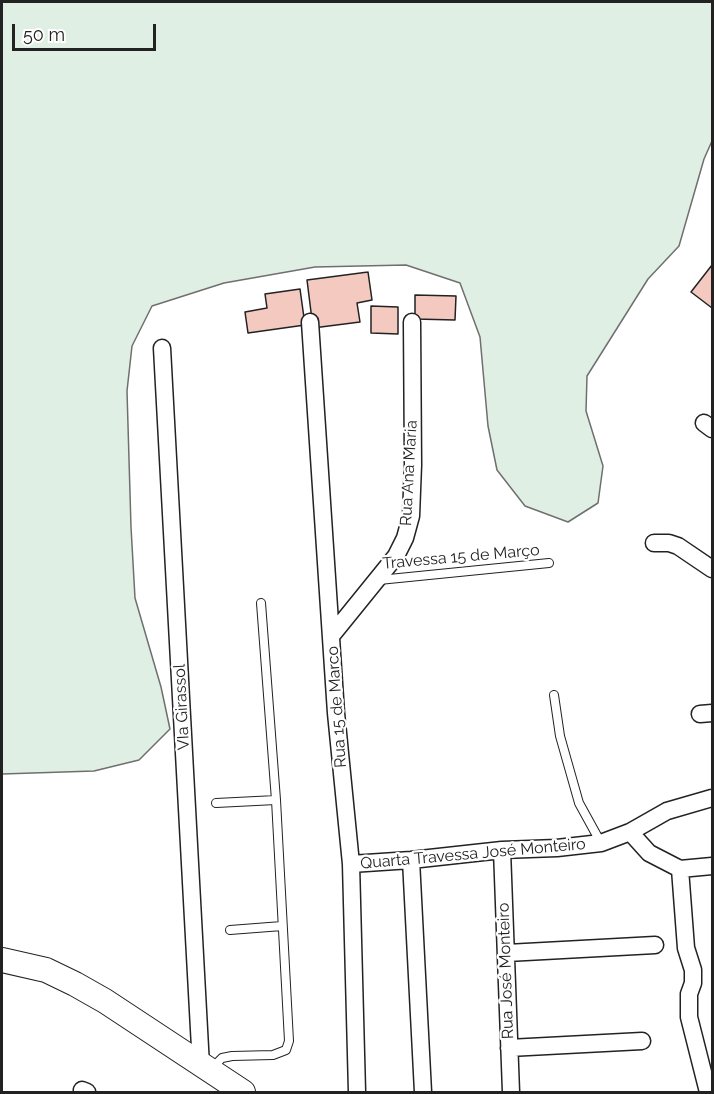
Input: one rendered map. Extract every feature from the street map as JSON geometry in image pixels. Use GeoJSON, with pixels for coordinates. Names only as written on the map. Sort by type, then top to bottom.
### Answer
{"type":"FeatureCollection","features":[{"type":"Feature","properties":{"kind":"main road"},"geometry":{"type":"LineString","coordinates":[[2,960],[46,970],[105,1000],[243,1092]]}},
{"type":"Feature","properties":{"kind":"street","name":"Rua 15 de Marco"},"geometry":{"type":"LineString","coordinates":[[310,322],[336,713],[351,864],[357,1092]]}},
{"type":"Feature","properties":{"kind":"street","name":"Rua Ana Maria"},"geometry":{"type":"LineString","coordinates":[[332,635],[396,556],[405,538],[411,516],[413,465],[411,322]]}},
{"type":"Feature","properties":{"kind":"street","name":"VIa Girassol"},"geometry":{"type":"LineString","coordinates":[[162,348],[208,1070]]}},
{"type":"Feature","properties":{"kind":"street"},"geometry":{"type":"LineString","coordinates":[[654,543],[669,543],[678,546],[712,569]]}},
{"type":"Feature","properties":{"kind":"street","name":"Quarta Travessa José Monteiro"},"geometry":{"type":"LineString","coordinates":[[351,864],[601,843],[630,832],[666,812],[712,798]]}},
{"type":"Feature","properties":{"kind":"street"},"geometry":{"type":"LineString","coordinates":[[630,832],[649,853],[680,869],[712,866]]}},
{"type":"Feature","properties":{"kind":"street","name":"Rua José Monteiro"},"geometry":{"type":"LineString","coordinates":[[502,850],[511,1092]]}},
{"type":"Feature","properties":{"kind":"street"},"geometry":{"type":"LineString","coordinates":[[411,860],[423,1092]]}},
{"type":"Feature","properties":{"kind":"street"},"geometry":{"type":"LineString","coordinates":[[680,869],[686,948],[693,970],[693,983],[689,994],[689,1017],[708,1092]]}},
{"type":"Feature","properties":{"kind":"street"},"geometry":{"type":"LineString","coordinates":[[507,953],[655,945]]}},
{"type":"Feature","properties":{"kind":"street"},"geometry":{"type":"LineString","coordinates":[[509,1048],[642,1041]]}},
{"type":"Feature","properties":{"kind":"lane","name":"Travessa 15 de Março"},"geometry":{"type":"LineString","coordinates":[[376,580],[549,563]]}},
{"type":"Feature","properties":{"kind":"lane"},"geometry":{"type":"LineString","coordinates":[[208,1070],[222,1058],[273,1055],[286,1050],[289,1041],[276,800],[261,603]]}},
{"type":"Feature","properties":{"kind":"lane"},"geometry":{"type":"LineString","coordinates":[[554,695],[560,736],[579,802],[601,843]]}},
{"type":"Feature","properties":{"kind":"lane"},"geometry":{"type":"LineString","coordinates":[[216,802],[276,800]]}},
{"type":"Feature","properties":{"kind":"lane"},"geometry":{"type":"LineString","coordinates":[[230,930],[282,926]]}},
{"type":"Feature","properties":{"kind":"green space"},"geometry":{"type":"Polygon","coordinates":[[[2,2],[712,2],[712,141],[704,159],[679,246],[648,279],[587,376],[586,411],[603,466],[598,503],[568,522],[525,506],[497,470],[488,426],[480,337],[460,283],[406,265],[315,267],[224,283],[152,306],[132,346],[127,391],[131,527],[135,598],[161,687],[170,729],[139,760],[94,771],[2,774],[2,2]]]}},
{"type":"Feature","properties":{"kind":"building"},"geometry":{"type":"Polygon","coordinates":[[[712,265],[712,308],[691,292],[712,265]]]}},
{"type":"Feature","properties":{"kind":"building"},"geometry":{"type":"Polygon","coordinates":[[[368,272],[372,300],[357,303],[360,322],[313,328],[307,280],[368,272]]]}},
{"type":"Feature","properties":{"kind":"building"},"geometry":{"type":"Polygon","coordinates":[[[300,289],[305,325],[248,333],[245,312],[267,308],[265,294],[300,289]]]}},
{"type":"Feature","properties":{"kind":"building"},"geometry":{"type":"Polygon","coordinates":[[[415,295],[456,296],[455,320],[415,319],[415,295]]]}},
{"type":"Feature","properties":{"kind":"building"},"geometry":{"type":"Polygon","coordinates":[[[371,306],[398,307],[398,334],[371,333],[371,306]]]}}]}
